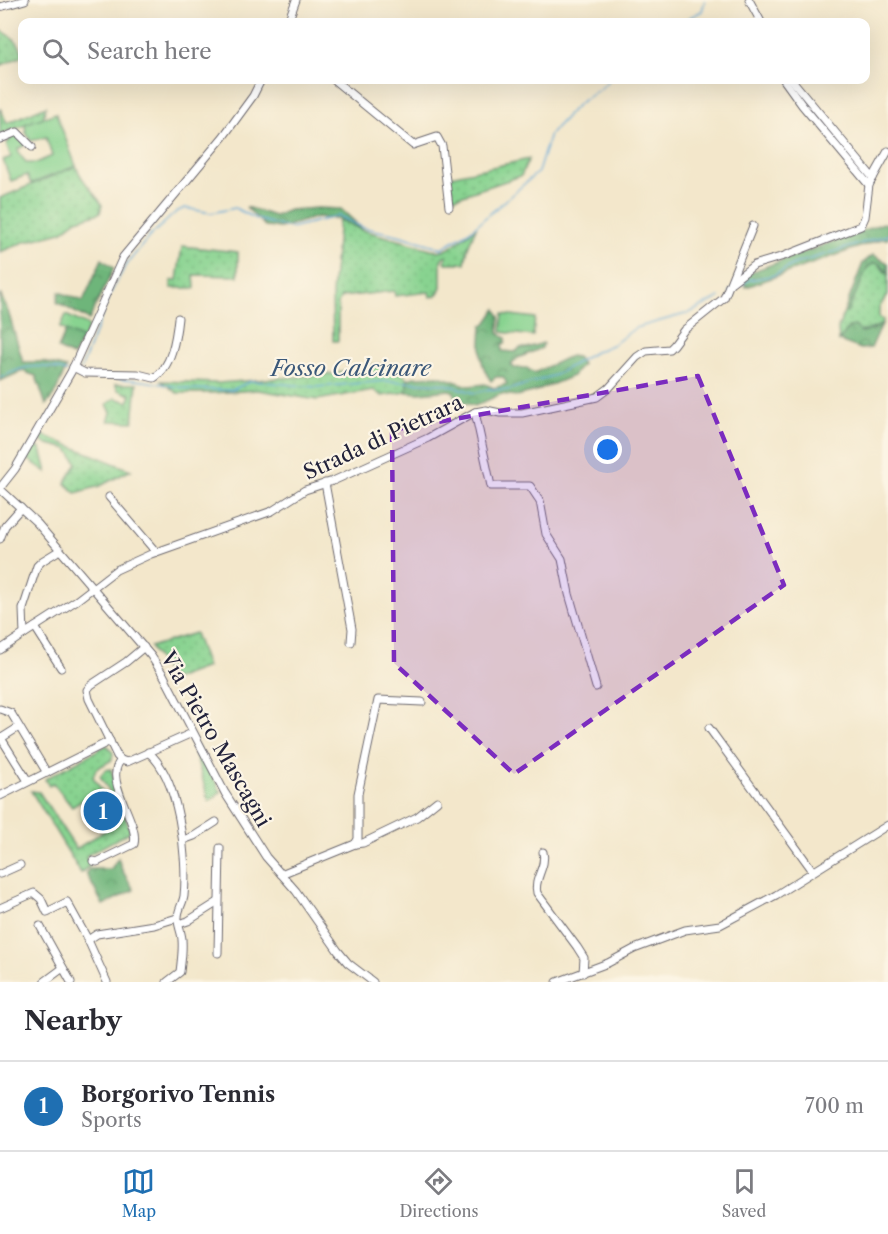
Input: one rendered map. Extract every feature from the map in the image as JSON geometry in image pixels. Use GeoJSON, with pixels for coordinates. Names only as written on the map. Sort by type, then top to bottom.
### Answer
{"type":"FeatureCollection","features":[{"type":"Feature","properties":{"kind":"street"},"geometry":{"type":"LineString","coordinates":[[0,7],[24,0]]}},
{"type":"Feature","properties":{"kind":"street"},"geometry":{"type":"LineString","coordinates":[[289,18],[296,0]]}},
{"type":"Feature","properties":{"kind":"street"},"geometry":{"type":"LineString","coordinates":[[749,0],[759,18]]}},
{"type":"Feature","properties":{"kind":"street"},"geometry":{"type":"LineString","coordinates":[[0,488],[15,469],[73,367],[123,257],[223,137],[259,84]]}},
{"type":"Feature","properties":{"kind":"street"},"geometry":{"type":"LineString","coordinates":[[338,84],[413,145],[437,137],[442,146],[449,207]]}},
{"type":"Feature","properties":{"kind":"street"},"geometry":{"type":"LineString","coordinates":[[787,84],[802,105],[871,181]]}},
{"type":"Feature","properties":{"kind":"street"},"geometry":{"type":"LineString","coordinates":[[795,84],[871,181]]}},
{"type":"Feature","properties":{"kind":"street"},"geometry":{"type":"LineString","coordinates":[[0,140],[17,132],[32,147]]}},
{"type":"Feature","properties":{"kind":"street","name":"Strada di Pietrara"},"geometry":{"type":"LineString","coordinates":[[731,283],[754,265],[784,256],[861,226],[866,217],[871,181],[888,151]]}},
{"type":"Feature","properties":{"kind":"street","name":"Strada di Pietrara"},"geometry":{"type":"LineString","coordinates":[[0,650],[116,570],[156,552],[272,511],[305,490],[428,438],[475,412],[486,410],[500,413],[522,413],[597,397],[609,388],[637,357],[646,351],[664,350],[674,345],[684,330],[724,298],[753,226]]}},
{"type":"Feature","properties":{"kind":"street"},"geometry":{"type":"LineString","coordinates":[[73,367],[85,373],[138,374],[154,378],[165,369],[168,362],[178,318]]}},
{"type":"Feature","properties":{"kind":"street"},"geometry":{"type":"LineString","coordinates":[[475,412],[491,486],[530,486],[540,501],[546,534],[562,560],[569,594],[596,687]]}},
{"type":"Feature","properties":{"kind":"street"},"geometry":{"type":"LineString","coordinates":[[325,483],[352,629],[351,642]]}},
{"type":"Feature","properties":{"kind":"street","name":"Via Pietro Mascagni"},"geometry":{"type":"LineString","coordinates":[[0,488],[37,523],[144,647],[164,676],[225,793],[266,857],[313,914],[348,963],[373,982]]}},
{"type":"Feature","properties":{"kind":"street"},"geometry":{"type":"LineString","coordinates":[[109,497],[156,552]]}},
{"type":"Feature","properties":{"kind":"street"},"geometry":{"type":"LineString","coordinates":[[0,539],[5,526],[21,508]]}},
{"type":"Feature","properties":{"kind":"street"},"geometry":{"type":"LineString","coordinates":[[24,634],[23,609],[37,566],[60,550]]}},
{"type":"Feature","properties":{"kind":"street"},"geometry":{"type":"LineString","coordinates":[[35,627],[61,669]]}},
{"type":"Feature","properties":{"kind":"street"},"geometry":{"type":"LineString","coordinates":[[144,647],[87,690],[89,699],[110,741],[121,760],[127,762],[192,732]]}},
{"type":"Feature","properties":{"kind":"street"},"geometry":{"type":"LineString","coordinates":[[355,844],[358,839],[358,795],[378,700],[422,702]]}},
{"type":"Feature","properties":{"kind":"street"},"geometry":{"type":"LineString","coordinates":[[0,709],[11,713],[46,773]]}},
{"type":"Feature","properties":{"kind":"street"},"geometry":{"type":"LineString","coordinates":[[19,727],[1,738],[28,781]]}},
{"type":"Feature","properties":{"kind":"street"},"geometry":{"type":"LineString","coordinates":[[709,728],[813,871]]}},
{"type":"Feature","properties":{"kind":"street"},"geometry":{"type":"LineString","coordinates":[[0,796],[110,741]]}},
{"type":"Feature","properties":{"kind":"street"},"geometry":{"type":"LineString","coordinates":[[148,752],[158,763],[171,791],[179,815],[183,840],[184,897],[178,921],[182,940],[180,972],[167,982]]}},
{"type":"Feature","properties":{"kind":"street"},"geometry":{"type":"LineString","coordinates":[[93,861],[97,862],[134,844],[136,838],[115,776],[117,764],[121,760]]}},
{"type":"Feature","properties":{"kind":"street"},"geometry":{"type":"LineString","coordinates":[[281,874],[355,844],[363,843],[417,817],[437,801]]}},
{"type":"Feature","properties":{"kind":"street"},"geometry":{"type":"LineString","coordinates":[[183,840],[216,822]]}},
{"type":"Feature","properties":{"kind":"street"},"geometry":{"type":"LineString","coordinates":[[557,982],[685,930],[720,925],[777,895],[888,825]]}},
{"type":"Feature","properties":{"kind":"street"},"geometry":{"type":"LineString","coordinates":[[218,953],[220,848]]}},
{"type":"Feature","properties":{"kind":"street"},"geometry":{"type":"LineString","coordinates":[[543,852],[544,861],[535,885],[537,893],[584,958],[583,973]]}},
{"type":"Feature","properties":{"kind":"street"},"geometry":{"type":"LineString","coordinates":[[0,874],[20,865]]}},
{"type":"Feature","properties":{"kind":"street"},"geometry":{"type":"LineString","coordinates":[[0,908],[34,893],[41,899],[47,912],[67,902],[107,982]]}},
{"type":"Feature","properties":{"kind":"street"},"geometry":{"type":"LineString","coordinates":[[88,940],[97,934],[188,921],[218,902]]}},
{"type":"Feature","properties":{"kind":"street"},"geometry":{"type":"LineString","coordinates":[[40,927],[71,982]]}},
{"type":"Feature","properties":{"kind":"street"},"geometry":{"type":"LineString","coordinates":[[44,982],[63,968]]}},
{"type":"Feature","properties":{"kind":"highlighted area"},"geometry":{"type":"Polygon","coordinates":[[[698,376],[784,585],[514,774],[394,663],[392,430],[698,376]]]}},
{"type":"Feature","properties":{"kind":"green space"},"geometry":{"type":"Polygon","coordinates":[[[0,30],[12,37],[18,44],[18,58],[0,66],[0,30]]]}},
{"type":"Feature","properties":{"kind":"green space"},"geometry":{"type":"Polygon","coordinates":[[[46,106],[43,118],[0,135],[0,108],[7,123],[46,106]]]}},
{"type":"Feature","properties":{"kind":"green space"},"geometry":{"type":"Polygon","coordinates":[[[56,113],[76,166],[31,184],[27,175],[11,181],[3,160],[11,157],[6,143],[10,141],[8,138],[17,135],[27,144],[18,149],[19,154],[27,163],[36,163],[52,156],[46,137],[31,141],[26,133],[25,124],[56,113]]]}},
{"type":"Feature","properties":{"kind":"green space"},"geometry":{"type":"Polygon","coordinates":[[[529,159],[521,176],[454,198],[452,194],[450,176],[529,159]]]}},
{"type":"Feature","properties":{"kind":"green space"},"geometry":{"type":"Polygon","coordinates":[[[76,166],[102,205],[100,213],[77,220],[61,232],[24,242],[0,252],[0,198],[76,166]]]}},
{"type":"Feature","properties":{"kind":"green space"},"geometry":{"type":"Polygon","coordinates":[[[246,207],[275,216],[289,210],[341,209],[362,230],[339,219],[317,217],[280,228],[265,226],[246,207]]]}},
{"type":"Feature","properties":{"kind":"green space"},"geometry":{"type":"Polygon","coordinates":[[[339,219],[362,230],[438,251],[448,249],[476,228],[468,247],[465,263],[446,263],[447,256],[441,260],[441,288],[436,296],[430,297],[429,292],[395,296],[394,291],[341,297],[338,304],[338,341],[333,341],[332,294],[339,219]]]}},
{"type":"Feature","properties":{"kind":"green space"},"geometry":{"type":"Polygon","coordinates":[[[883,223],[888,224],[888,239],[882,239],[746,287],[743,276],[883,223]]]}},
{"type":"Feature","properties":{"kind":"green space"},"geometry":{"type":"Polygon","coordinates":[[[182,246],[238,252],[238,276],[194,275],[195,288],[171,288],[171,281],[177,280],[182,246]]]}},
{"type":"Feature","properties":{"kind":"green space"},"geometry":{"type":"Polygon","coordinates":[[[873,255],[888,263],[888,274],[880,264],[874,263],[867,268],[847,313],[844,312],[863,263],[873,255]]]}},
{"type":"Feature","properties":{"kind":"green space"},"geometry":{"type":"Polygon","coordinates":[[[102,259],[114,268],[89,320],[57,302],[59,292],[83,301],[102,259]]]}},
{"type":"Feature","properties":{"kind":"green space"},"geometry":{"type":"Polygon","coordinates":[[[874,263],[880,264],[888,274],[888,294],[879,308],[882,324],[866,330],[849,327],[839,341],[838,328],[844,312],[847,312],[867,268],[874,263]]]}},
{"type":"Feature","properties":{"kind":"green space"},"geometry":{"type":"Polygon","coordinates":[[[0,294],[8,311],[23,362],[43,362],[66,368],[55,394],[46,405],[36,376],[22,371],[0,381],[0,294]]]}},
{"type":"Feature","properties":{"kind":"green space"},"geometry":{"type":"Polygon","coordinates":[[[496,309],[500,317],[498,333],[506,338],[505,344],[502,344],[502,351],[515,352],[520,348],[543,343],[542,348],[518,358],[511,364],[514,368],[527,368],[534,373],[570,356],[577,357],[582,364],[573,376],[536,391],[517,396],[501,394],[475,406],[457,400],[454,392],[450,390],[406,392],[408,379],[414,377],[439,376],[469,386],[485,384],[494,388],[507,384],[503,377],[496,377],[491,381],[482,361],[482,325],[485,325],[496,309]]]}},
{"type":"Feature","properties":{"kind":"green space"},"geometry":{"type":"Polygon","coordinates":[[[503,314],[535,318],[533,336],[501,332],[503,314]]]}},
{"type":"Feature","properties":{"kind":"green space"},"geometry":{"type":"Polygon","coordinates":[[[66,315],[89,326],[83,339],[60,328],[66,315]]]}},
{"type":"Feature","properties":{"kind":"green space"},"geometry":{"type":"Polygon","coordinates":[[[882,324],[871,348],[861,349],[839,341],[849,327],[855,326],[861,332],[882,324]]]}},
{"type":"Feature","properties":{"kind":"green space"},"geometry":{"type":"Polygon","coordinates":[[[66,330],[83,339],[73,356],[58,349],[66,330]]]}},
{"type":"Feature","properties":{"kind":"green space"},"geometry":{"type":"Polygon","coordinates":[[[392,364],[408,379],[406,392],[382,396],[373,390],[317,400],[258,390],[177,393],[161,381],[218,383],[332,374],[368,365],[392,364]]]}},
{"type":"Feature","properties":{"kind":"green space"},"geometry":{"type":"Polygon","coordinates":[[[115,384],[137,384],[133,422],[108,421],[111,413],[107,404],[115,398],[128,402],[131,395],[118,390],[115,384]]]}},
{"type":"Feature","properties":{"kind":"green space"},"geometry":{"type":"Polygon","coordinates":[[[40,434],[131,470],[100,486],[76,493],[65,483],[77,463],[68,449],[44,443],[40,434]]]}},
{"type":"Feature","properties":{"kind":"green space"},"geometry":{"type":"Polygon","coordinates":[[[32,448],[41,449],[47,472],[26,458],[32,448]]]}},
{"type":"Feature","properties":{"kind":"green space"},"geometry":{"type":"Polygon","coordinates":[[[195,633],[207,667],[172,680],[150,647],[195,633]]]}},
{"type":"Feature","properties":{"kind":"green space"},"geometry":{"type":"Polygon","coordinates":[[[193,739],[221,792],[209,801],[191,740],[193,739]]]}},
{"type":"Feature","properties":{"kind":"green space"},"geometry":{"type":"Polygon","coordinates":[[[107,745],[113,753],[112,760],[96,769],[93,777],[103,792],[98,791],[72,807],[53,783],[49,786],[45,779],[107,745]]]}},
{"type":"Feature","properties":{"kind":"green space"},"geometry":{"type":"Polygon","coordinates":[[[111,769],[130,832],[89,854],[86,857],[90,865],[81,873],[31,791],[39,792],[76,849],[119,822],[114,815],[118,805],[100,776],[105,770],[111,769]]]}},
{"type":"Feature","properties":{"kind":"green space"},"geometry":{"type":"Polygon","coordinates":[[[99,793],[117,821],[106,828],[89,800],[99,793]]]}},
{"type":"Feature","properties":{"kind":"green space"},"geometry":{"type":"Polygon","coordinates":[[[118,858],[134,890],[103,905],[86,873],[89,869],[111,869],[118,858]]]}},
{"type":"Feature","properties":{"kind":"waterway"},"geometry":{"type":"LineString","coordinates":[[689,18],[702,11],[705,0]]}},
{"type":"Feature","properties":{"kind":"waterway"},"geometry":{"type":"LineString","coordinates":[[81,369],[109,296],[126,265],[149,237],[176,212],[185,208],[211,213],[235,208],[256,219],[290,228],[339,216],[364,228],[442,248],[470,231],[538,172],[550,134],[578,104],[605,84]]}},
{"type":"Feature","properties":{"kind":"waterway","name":"Fosso Calcinare"},"geometry":{"type":"LineString","coordinates":[[729,292],[749,280],[775,275],[794,264],[888,235]]}},
{"type":"Feature","properties":{"kind":"waterway","name":"Fosso Calcinare"},"geometry":{"type":"LineString","coordinates":[[72,374],[144,381],[190,389],[232,390],[251,381],[316,387],[385,381],[445,384],[475,393],[489,389],[508,390],[555,375],[614,344],[635,328],[689,313],[720,297]]}},
{"type":"Feature","properties":{"kind":"waterway","name":"Fosso Calcinare"},"geometry":{"type":"LineString","coordinates":[[0,378],[17,370],[33,367],[67,372]]}},
{"type":"Feature","properties":{"kind":"place","name":"Borgorivo Tennis"},"geometry":{"type":"Point","coordinates":[103,811]}}]}
